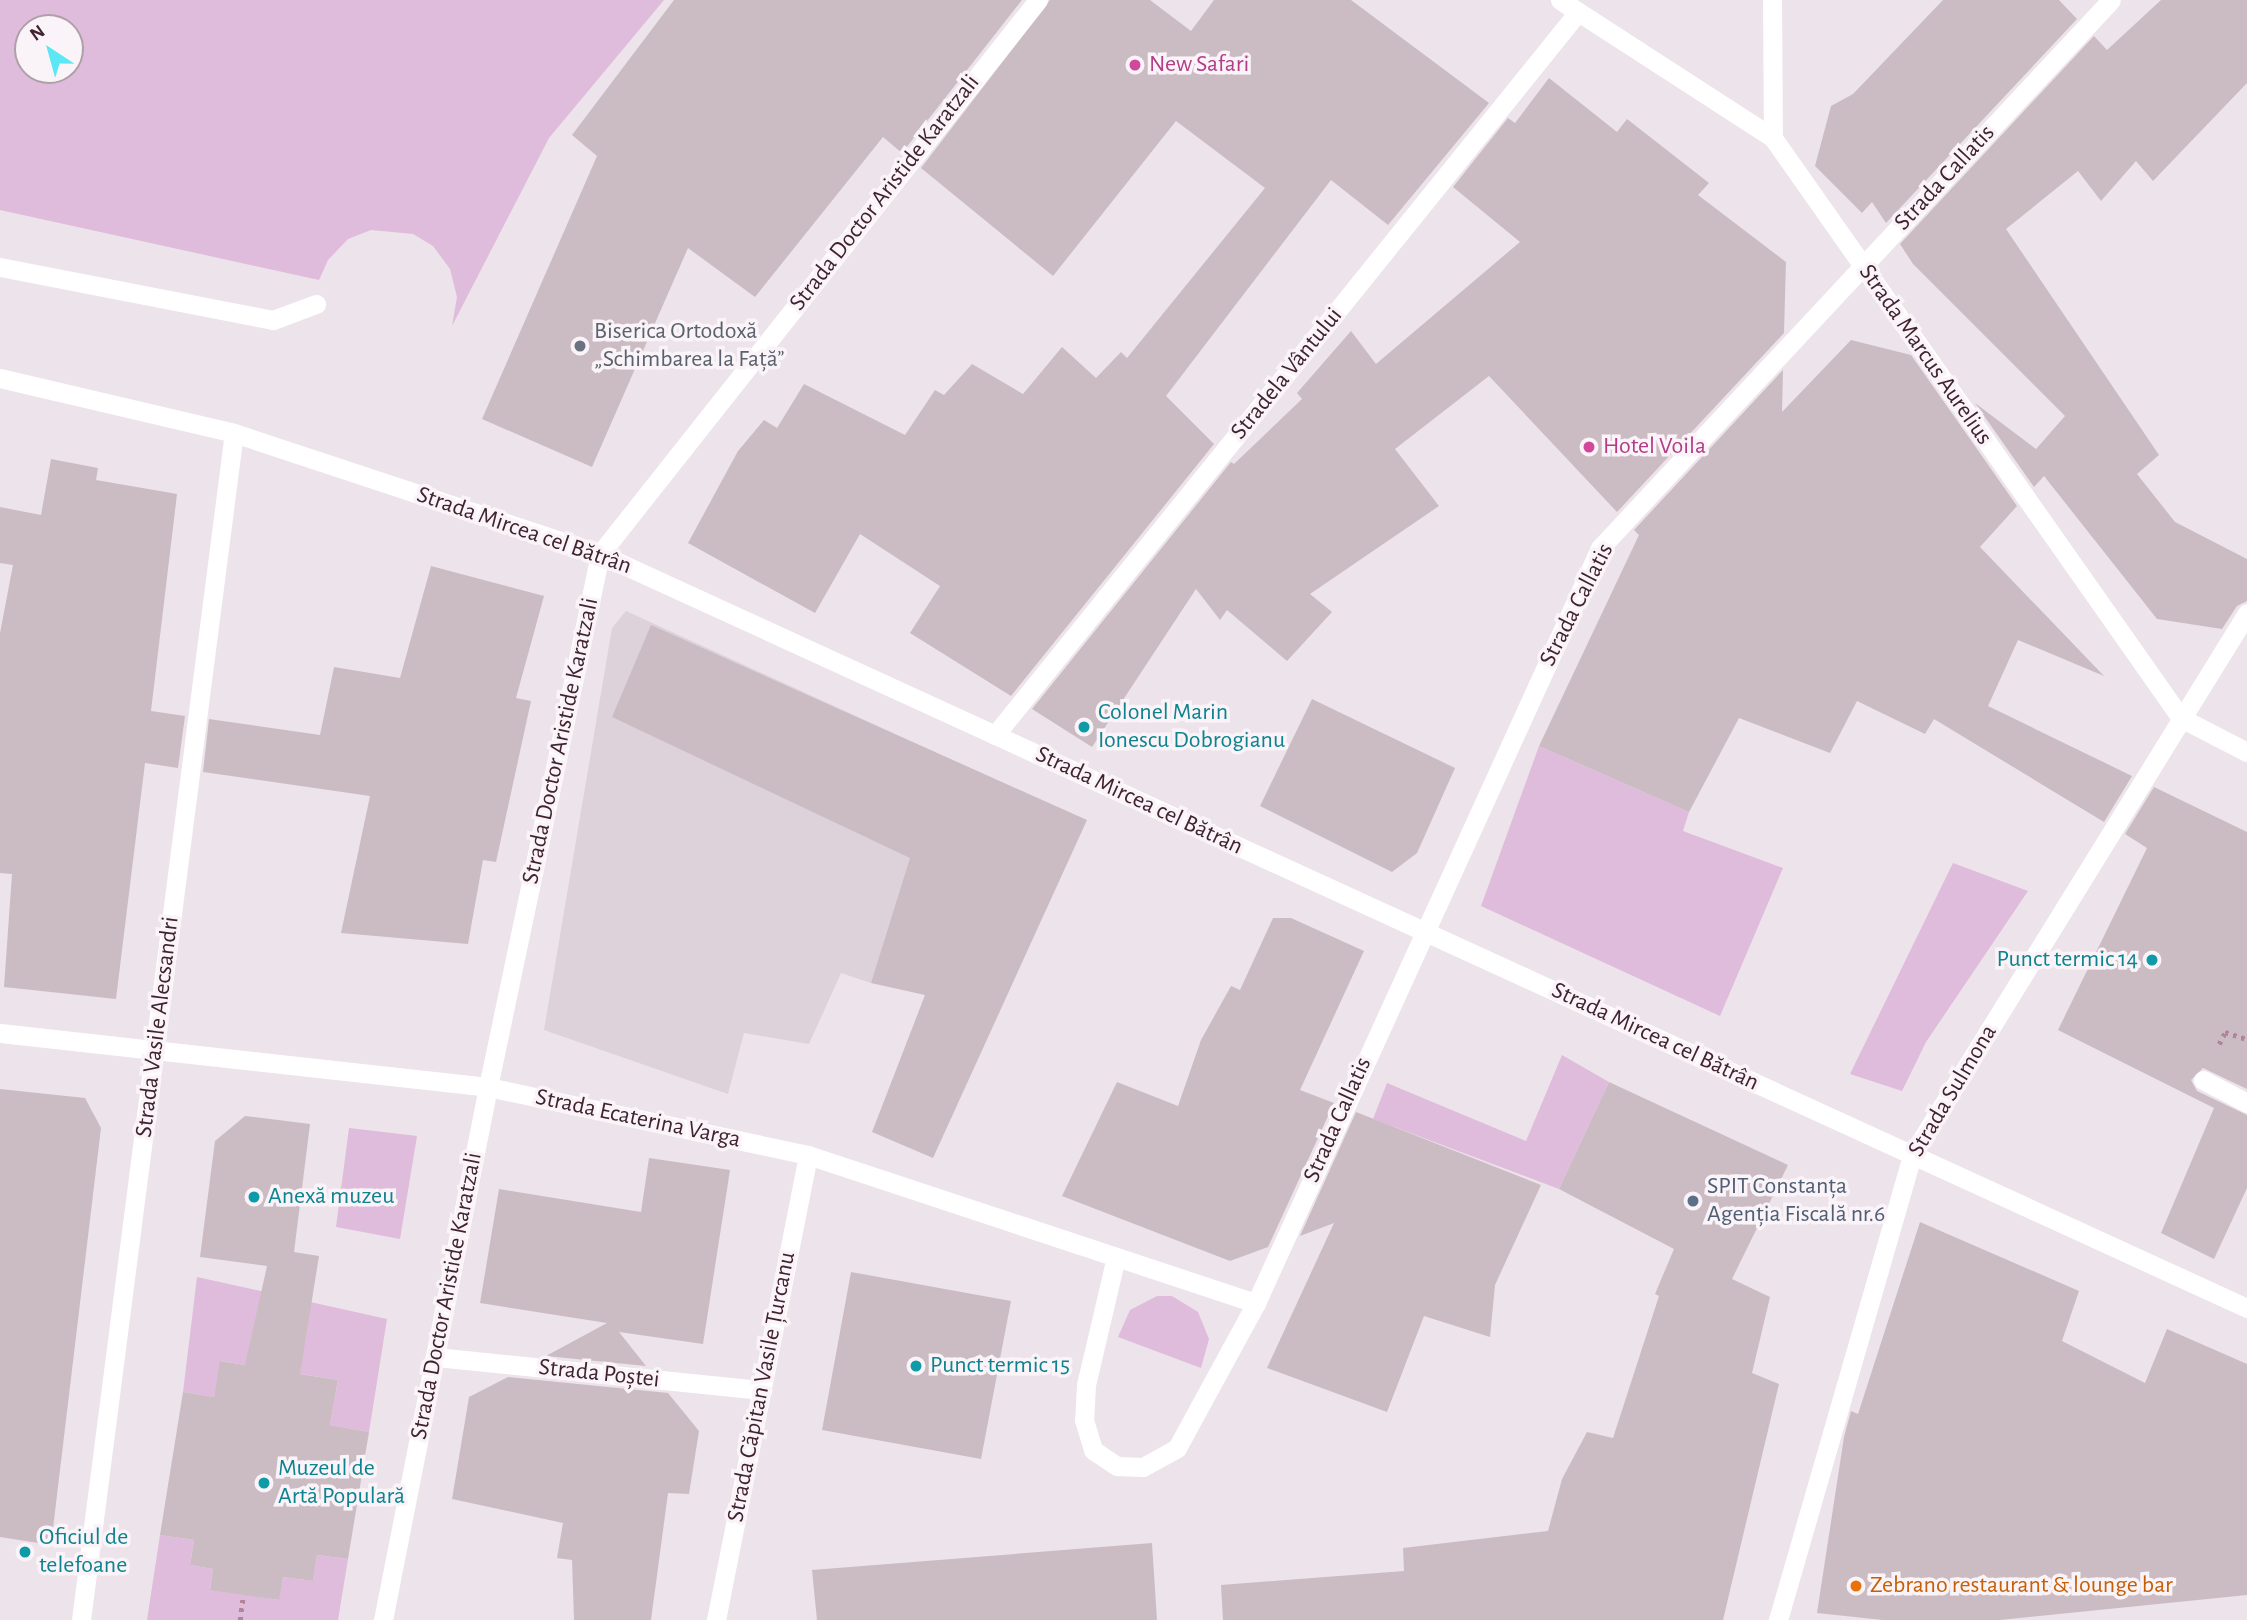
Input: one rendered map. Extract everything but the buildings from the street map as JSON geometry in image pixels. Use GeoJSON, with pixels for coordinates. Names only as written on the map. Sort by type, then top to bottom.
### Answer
{"type":"FeatureCollection","features":[{"type":"Feature","properties":{"kind":"street","name":"Strada Doctor Aristide Karatzali"},"geometry":{"type":"LineString","coordinates":[[383,1620],[488,1087],[600,554],[1038,0]]}},
{"type":"Feature","properties":{"kind":"street","name":"Strada Marcus Aurelius"},"geometry":{"type":"LineString","coordinates":[[1560,0],[1773,138],[2181,718],[2247,752]]}},
{"type":"Feature","properties":{"kind":"street"},"geometry":{"type":"LineString","coordinates":[[1772,0],[1773,138]]}},
{"type":"Feature","properties":{"kind":"street","name":"Strada Callatis"},"geometry":{"type":"LineString","coordinates":[[1116,1257],[1086,1385],[1084,1420],[1093,1450],[1117,1466],[1143,1467],[1177,1448],[1256,1303],[1600,548],[2110,0]]}},
{"type":"Feature","properties":{"kind":"street","name":"Stradela Vântului"},"geometry":{"type":"LineString","coordinates":[[995,735],[1578,12]]}},
{"type":"Feature","properties":{"kind":"street"},"geometry":{"type":"LineString","coordinates":[[0,267],[273,320],[316,304]]}},
{"type":"Feature","properties":{"kind":"street","name":"Strada Mircea cel Bătrân"},"geometry":{"type":"LineString","coordinates":[[0,379],[234,433],[600,554],[2247,1308]]}},
{"type":"Feature","properties":{"kind":"street","name":"Strada Vasile Alecsandri"},"geometry":{"type":"LineString","coordinates":[[81,1620],[234,433]]}},
{"type":"Feature","properties":{"kind":"street","name":"Strada Sulmona"},"geometry":{"type":"LineString","coordinates":[[1778,1620],[1912,1155],[2247,613]]}},
{"type":"Feature","properties":{"kind":"street","name":"Strada Ecaterina Varga"},"geometry":{"type":"LineString","coordinates":[[0,1033],[488,1087],[808,1155],[1256,1303]]}},
{"type":"Feature","properties":{"kind":"street"},"geometry":{"type":"LineString","coordinates":[[2203,1080],[2247,1103]]}},
{"type":"Feature","properties":{"kind":"street","name":"Strada Căpitan Vasile Țurcanu"},"geometry":{"type":"LineString","coordinates":[[716,1620],[808,1155]]}},
{"type":"Feature","properties":{"kind":"street","name":"Strada Poștei"},"geometry":{"type":"LineString","coordinates":[[436,1357],[762,1390]]}},
{"type":"Feature","properties":{"kind":"path"},"geometry":{"type":"LineString","coordinates":[[2225,1032],[2247,1039]]}},
{"type":"Feature","properties":{"kind":"path"},"geometry":{"type":"LineString","coordinates":[[240,1620],[243,1595]]}},
{"type":"Feature","properties":{"kind":"shaded area"},"geometry":{"type":"Polygon","coordinates":[[[0,0],[664,0],[549,138],[452,326],[457,297],[450,269],[433,246],[413,234],[371,230],[348,239],[328,260],[319,280],[0,210],[0,0]]]}},
{"type":"Feature","properties":{"kind":"shaded area"},"geometry":{"type":"Polygon","coordinates":[[[626,611],[1007,785],[871,983],[841,973],[809,1044],[744,1033],[728,1094],[544,1030],[612,628],[626,611]]]}},
{"type":"Feature","properties":{"kind":"shaded area"},"geometry":{"type":"Polygon","coordinates":[[[1539,746],[1689,812],[1683,831],[1783,868],[1720,1016],[1481,906],[1539,746]]]}},
{"type":"Feature","properties":{"kind":"shaded area"},"geometry":{"type":"Polygon","coordinates":[[[1953,863],[2028,891],[1926,1042],[1902,1091],[1850,1074],[1953,863]]]}},
{"type":"Feature","properties":{"kind":"shaded area"},"geometry":{"type":"Polygon","coordinates":[[[1562,1055],[1609,1082],[1559,1189],[1373,1119],[1387,1083],[1526,1141],[1562,1055]]]}},
{"type":"Feature","properties":{"kind":"shaded area"},"geometry":{"type":"Polygon","coordinates":[[[349,1128],[417,1136],[400,1239],[336,1227],[349,1128]]]}},
{"type":"Feature","properties":{"kind":"shaded area"},"geometry":{"type":"Polygon","coordinates":[[[197,1277],[387,1319],[369,1432],[330,1425],[338,1380],[221,1361],[214,1397],[183,1392],[197,1277]]]}},
{"type":"Feature","properties":{"kind":"shaded area"},"geometry":{"type":"Polygon","coordinates":[[[1157,1296],[1172,1296],[1198,1312],[1209,1339],[1201,1368],[1118,1337],[1130,1310],[1157,1296]]]}},
{"type":"Feature","properties":{"kind":"shaded area"},"geometry":{"type":"Polygon","coordinates":[[[160,1535],[194,1540],[190,1565],[213,1569],[210,1589],[278,1600],[283,1577],[313,1581],[317,1555],[348,1559],[338,1620],[147,1620],[160,1535]]]}},
{"type":"Feature","properties":{"kind":"place","name":"New Safari"},"geometry":{"type":"Point","coordinates":[1135,65]}},
{"type":"Feature","properties":{"kind":"place","name":"Biserica Ortodoxă „Schimbarea la Față”"},"geometry":{"type":"Point","coordinates":[580,346]}},
{"type":"Feature","properties":{"kind":"place","name":"Hotel Voila"},"geometry":{"type":"Point","coordinates":[1589,447]}},
{"type":"Feature","properties":{"kind":"place","name":"Colonel Marin Ionescu Dobrogianu"},"geometry":{"type":"Point","coordinates":[1084,727]}},
{"type":"Feature","properties":{"kind":"place","name":"Punct termic 14"},"geometry":{"type":"Point","coordinates":[2152,960]}},
{"type":"Feature","properties":{"kind":"place","name":"Anexă muzeu"},"geometry":{"type":"Point","coordinates":[254,1197]}},
{"type":"Feature","properties":{"kind":"place","name":"SPIT Constanța Agenția Fiscală nr.6"},"geometry":{"type":"Point","coordinates":[1693,1201]}},
{"type":"Feature","properties":{"kind":"place","name":"Punct termic 15"},"geometry":{"type":"Point","coordinates":[916,1366]}},
{"type":"Feature","properties":{"kind":"place","name":"Muzeul de Artă Populară"},"geometry":{"type":"Point","coordinates":[264,1483]}},
{"type":"Feature","properties":{"kind":"place","name":"Oficiul de telefoane"},"geometry":{"type":"Point","coordinates":[25,1552]}},
{"type":"Feature","properties":{"kind":"place","name":"Zebrano restaurant & lounge bar"},"geometry":{"type":"Point","coordinates":[1856,1586]}}]}
